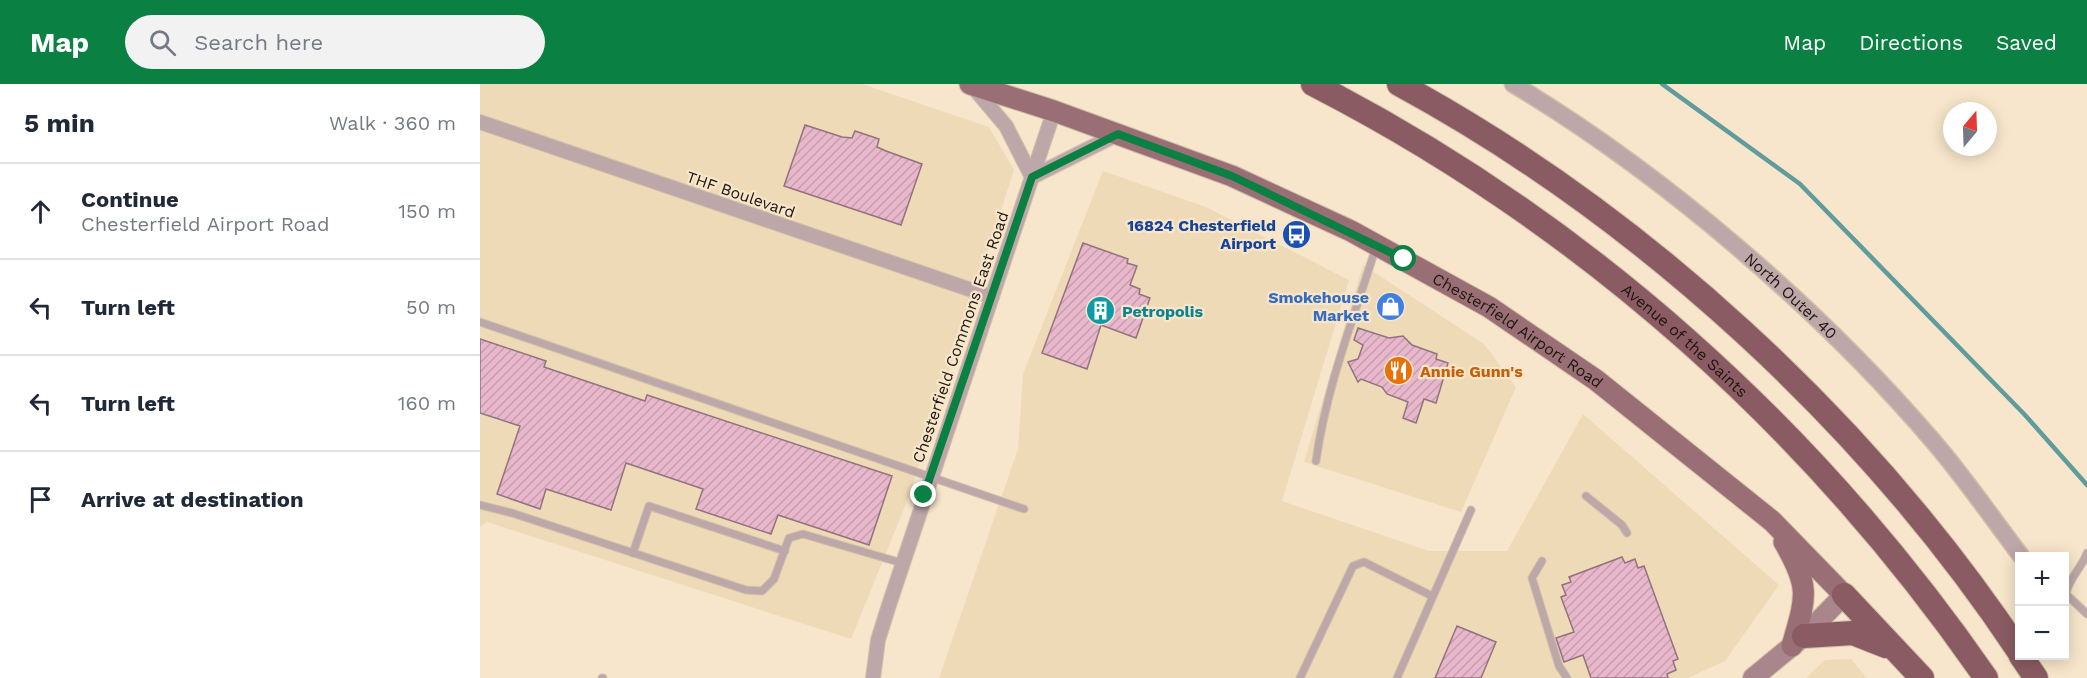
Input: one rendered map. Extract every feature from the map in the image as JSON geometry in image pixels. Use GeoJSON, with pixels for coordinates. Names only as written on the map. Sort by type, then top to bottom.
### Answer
{"type":"FeatureCollection","features":[{"type":"Feature","properties":{"kind":"highway","name":"Avenue of the Saints"},"geometry":{"type":"LineString","coordinates":[[1313,84],[1406,135],[1526,211],[1584,254],[1688,340],[1770,417],[1840,492],[1926,595],[1986,678]]}},
{"type":"Feature","properties":{"kind":"highway"},"geometry":{"type":"LineString","coordinates":[[1399,84],[1491,139],[1585,203],[1689,285],[1743,333],[1817,405],[1886,480],[1953,560],[2015,647]]}},
{"type":"Feature","properties":{"kind":"highway"},"geometry":{"type":"LineString","coordinates":[[1844,595],[1922,678]]}},
{"type":"Feature","properties":{"kind":"highway"},"geometry":{"type":"LineString","coordinates":[[1798,641],[1853,633],[1896,651]]}},
{"type":"Feature","properties":{"kind":"highway"},"geometry":{"type":"LineString","coordinates":[[2024,660],[2036,678]]}},
{"type":"Feature","properties":{"kind":"main road","name":"Chesterfield Airport Road"},"geometry":{"type":"LineString","coordinates":[[970,84],[1054,111],[1232,176],[1377,244],[1489,307],[1579,368],[1772,521],[1844,595]]}},
{"type":"Feature","properties":{"kind":"main road"},"geometry":{"type":"LineString","coordinates":[[1772,521],[1796,563],[1805,590],[1798,641]]}},
{"type":"Feature","properties":{"kind":"main road"},"geometry":{"type":"LineString","coordinates":[[1753,678],[1798,641],[1844,595]]}},
{"type":"Feature","properties":{"kind":"street"},"geometry":{"type":"LineString","coordinates":[[970,84],[1006,126],[1032,177],[1118,134]]}},
{"type":"Feature","properties":{"kind":"street","name":"North Outer 40"},"geometry":{"type":"LineString","coordinates":[[1513,84],[1650,178],[1743,253],[1833,336],[1933,441],[2018,552]]}},
{"type":"Feature","properties":{"kind":"street","name":"Chesterfield Commons East Road"},"geometry":{"type":"LineString","coordinates":[[873,678],[879,640],[902,563],[1054,111]]}},
{"type":"Feature","properties":{"kind":"street","name":"THF Boulevard"},"geometry":{"type":"LineString","coordinates":[[480,122],[992,297]]}},
{"type":"Feature","properties":{"kind":"lane"},"geometry":{"type":"LineString","coordinates":[[1316,461],[1326,409],[1377,244]]}},
{"type":"Feature","properties":{"kind":"lane"},"geometry":{"type":"LineString","coordinates":[[480,322],[1024,509]]}},
{"type":"Feature","properties":{"kind":"lane"},"geometry":{"type":"LineString","coordinates":[[1586,496],[1622,525],[1627,533]]}},
{"type":"Feature","properties":{"kind":"lane"},"geometry":{"type":"LineString","coordinates":[[480,505],[746,590],[762,591],[774,579],[789,538],[803,534],[902,563]]}},
{"type":"Feature","properties":{"kind":"lane"},"geometry":{"type":"LineString","coordinates":[[633,553],[649,506],[784,551]]}},
{"type":"Feature","properties":{"kind":"lane"},"geometry":{"type":"LineString","coordinates":[[1397,678],[1471,510]]}},
{"type":"Feature","properties":{"kind":"lane"},"geometry":{"type":"LineString","coordinates":[[2069,581],[2084,563],[2087,553]]}},
{"type":"Feature","properties":{"kind":"lane"},"geometry":{"type":"LineString","coordinates":[[1542,561],[1532,578],[1559,666],[1567,678]]}},
{"type":"Feature","properties":{"kind":"lane"},"geometry":{"type":"LineString","coordinates":[[1300,678],[1353,566],[1364,562],[1432,596]]}},
{"type":"Feature","properties":{"kind":"lane"},"geometry":{"type":"LineString","coordinates":[[2069,598],[2087,614]]}},
{"type":"Feature","properties":{"kind":"shaded area"},"geometry":{"type":"Polygon","coordinates":[[[480,84],[862,84],[989,127],[1014,170],[908,499],[851,639],[487,522],[480,527],[480,84]]]}},
{"type":"Feature","properties":{"kind":"shaded area"},"geometry":{"type":"Polygon","coordinates":[[[1103,171],[1206,207],[1349,280],[1282,501],[1429,551],[1507,551],[1583,414],[1779,585],[1725,661],[1688,678],[939,678],[1018,449],[1023,374],[1103,171]]]}},
{"type":"Feature","properties":{"kind":"shaded area"},"geometry":{"type":"Polygon","coordinates":[[[1363,265],[1484,344],[1516,387],[1461,512],[1304,462],[1363,265]]]}},
{"type":"Feature","properties":{"kind":"shaded area"},"geometry":{"type":"Polygon","coordinates":[[[1851,659],[1867,678],[1806,678],[1825,660],[1851,659]]]}},
{"type":"Feature","properties":{"kind":"building"},"geometry":{"type":"Polygon","coordinates":[[[805,125],[842,137],[852,138],[855,131],[879,139],[877,147],[922,164],[901,225],[784,186],[805,125]]]}},
{"type":"Feature","properties":{"kind":"building","name":"Petropolis"},"geometry":{"type":"Polygon","coordinates":[[[1083,243],[1128,259],[1127,263],[1137,266],[1130,285],[1140,289],[1139,294],[1150,298],[1136,338],[1101,325],[1087,369],[1042,353],[1083,243]]]}},
{"type":"Feature","properties":{"kind":"building","name":"Annie Gunn's"},"geometry":{"type":"Polygon","coordinates":[[[1358,328],[1389,338],[1403,336],[1412,345],[1437,354],[1436,359],[1448,363],[1436,403],[1424,399],[1416,423],[1403,418],[1408,402],[1387,394],[1382,387],[1361,379],[1358,382],[1348,362],[1358,359],[1363,345],[1354,340],[1358,328]]]}},
{"type":"Feature","properties":{"kind":"building"},"geometry":{"type":"Polygon","coordinates":[[[480,339],[546,361],[544,367],[645,401],[647,395],[892,476],[869,545],[778,515],[771,534],[696,509],[703,489],[626,463],[611,510],[546,489],[540,509],[497,494],[520,426],[480,413],[480,339]]]}},
{"type":"Feature","properties":{"kind":"building"},"geometry":{"type":"Polygon","coordinates":[[[1622,557],[1625,563],[1635,559],[1638,568],[1644,566],[1678,659],[1673,661],[1676,670],[1667,674],[1668,678],[1591,678],[1583,655],[1564,662],[1556,638],[1574,632],[1561,597],[1566,595],[1562,585],[1571,582],[1569,577],[1622,557]]]}},
{"type":"Feature","properties":{"kind":"building"},"geometry":{"type":"Polygon","coordinates":[[[1457,626],[1496,642],[1481,678],[1435,678],[1457,626]]]}},
{"type":"Feature","properties":{"kind":"waterway"},"geometry":{"type":"LineString","coordinates":[[1662,84],[1800,184],[2025,415],[2087,485]]}},
{"type":"Feature","properties":{"kind":"place","name":"16824 Chesterfield Airport"},"geometry":{"type":"Point","coordinates":[1297,234]}},
{"type":"Feature","properties":{"kind":"place","name":"Smokehouse Market"},"geometry":{"type":"Point","coordinates":[1390,306]}},
{"type":"Feature","properties":{"kind":"place","name":"Petropolis"},"geometry":{"type":"Point","coordinates":[1101,311]}},
{"type":"Feature","properties":{"kind":"place","name":"Annie Gunn's"},"geometry":{"type":"Point","coordinates":[1399,371]}},
{"type":"Feature","properties":{"kind":"route"},"geometry":{"type":"LineString","coordinates":[[924,495],[1032,177],[1058,163],[1118,134],[1232,176],[1352,231],[1404,259]]}}]}
